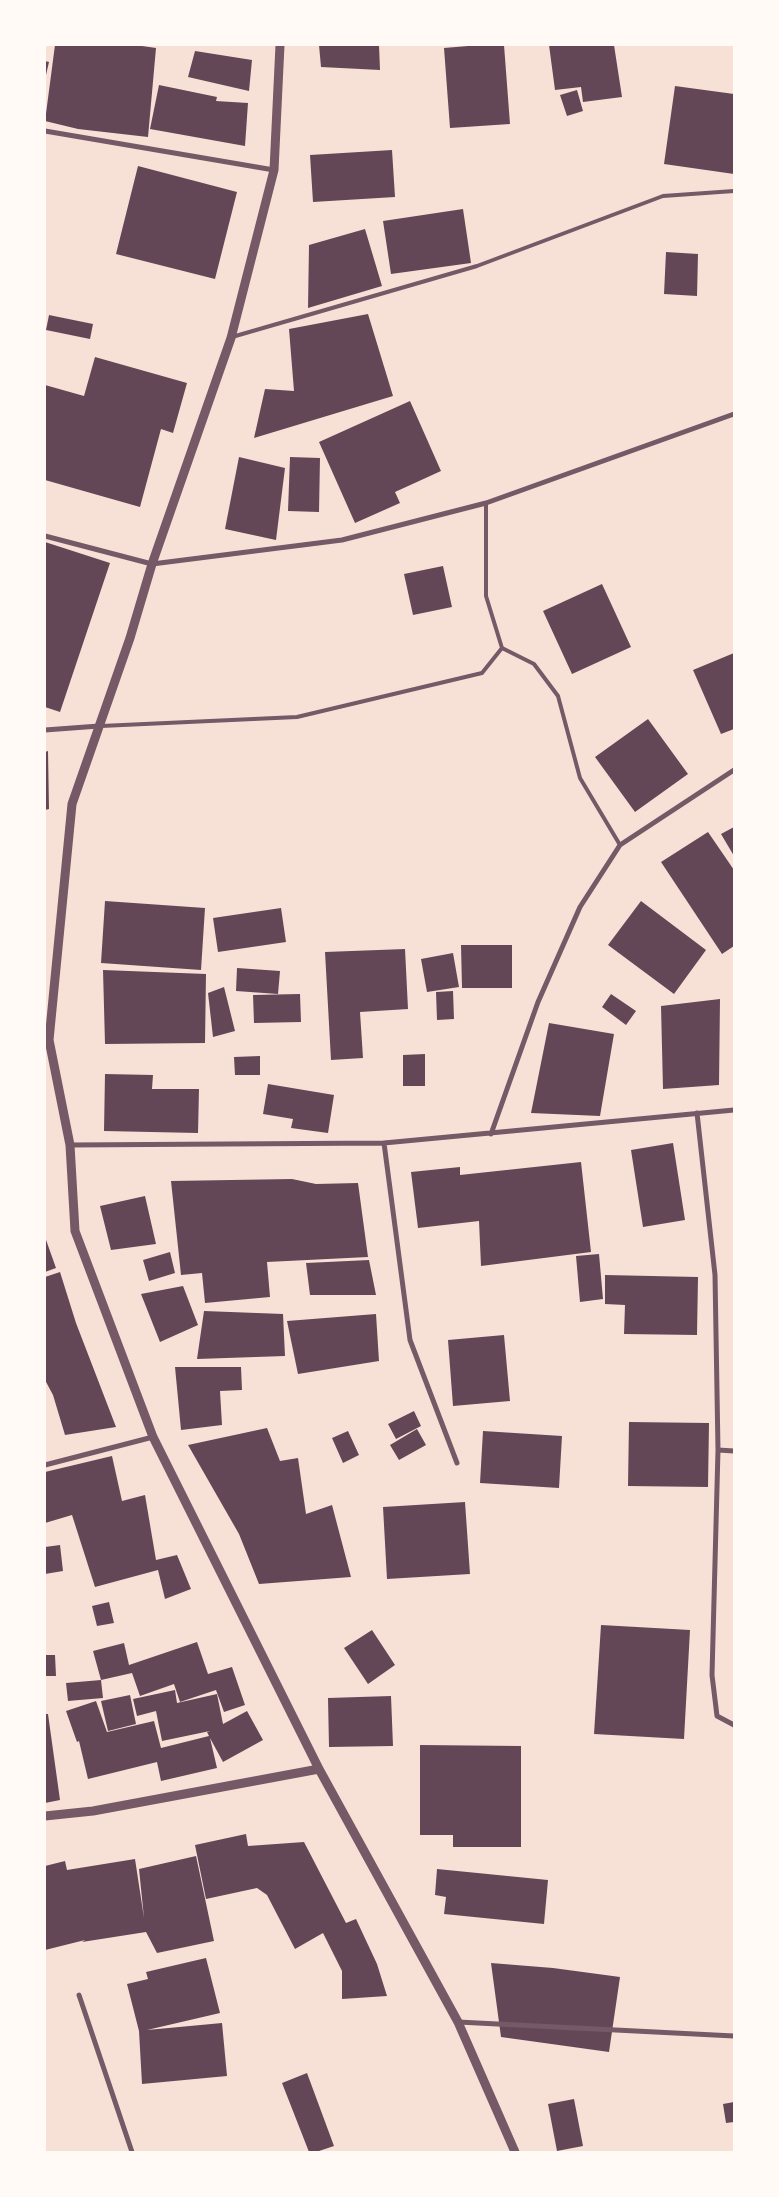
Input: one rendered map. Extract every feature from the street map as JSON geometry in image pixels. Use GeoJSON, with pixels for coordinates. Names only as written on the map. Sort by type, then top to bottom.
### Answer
{"type":"FeatureCollection","features":[{"type":"Feature","properties":{"kind":"street"},"geometry":{"type":"LineString","coordinates":[[280,45],[274,170],[232,338],[152,564],[130,638],[72,804],[49,1040],[70,1145],[75,1231],[153,1437],[319,1769],[458,2022],[515,2152]]}},
{"type":"Feature","properties":{"kind":"street"},"geometry":{"type":"LineString","coordinates":[[45,131],[274,170]]}},
{"type":"Feature","properties":{"kind":"street"},"geometry":{"type":"LineString","coordinates":[[45,536],[152,564],[342,540],[486,503],[734,414]]}},
{"type":"Feature","properties":{"kind":"street"},"geometry":{"type":"LineString","coordinates":[[45,730],[99,726]]}},
{"type":"Feature","properties":{"kind":"street"},"geometry":{"type":"LineString","coordinates":[[491,1134],[538,1002],[576,916],[620,844],[734,770]]}},
{"type":"Feature","properties":{"kind":"street"},"geometry":{"type":"LineString","coordinates":[[70,1145],[384,1143],[734,1110]]}},
{"type":"Feature","properties":{"kind":"street"},"geometry":{"type":"LineString","coordinates":[[697,1113],[714,1275],[718,1450],[712,1675],[717,1716],[734,1725]]}},
{"type":"Feature","properties":{"kind":"street"},"geometry":{"type":"LineString","coordinates":[[384,1143],[410,1340],[457,1463]]}},
{"type":"Feature","properties":{"kind":"street"},"geometry":{"type":"LineString","coordinates":[[45,1465],[153,1437]]}},
{"type":"Feature","properties":{"kind":"street"},"geometry":{"type":"LineString","coordinates":[[718,1450],[734,1451]]}},
{"type":"Feature","properties":{"kind":"street"},"geometry":{"type":"LineString","coordinates":[[45,1816],[93,1810],[319,1769]]}},
{"type":"Feature","properties":{"kind":"street"},"geometry":{"type":"LineString","coordinates":[[79,1995],[132,2152]]}},
{"type":"Feature","properties":{"kind":"street"},"geometry":{"type":"LineString","coordinates":[[458,2022],[734,2036]]}},
{"type":"Feature","properties":{"kind":"lane"},"geometry":{"type":"LineString","coordinates":[[232,338],[477,266],[663,196],[734,191]]}},
{"type":"Feature","properties":{"kind":"lane"},"geometry":{"type":"LineString","coordinates":[[486,503],[486,596],[502,648],[534,664],[558,696],[580,778],[620,844]]}},
{"type":"Feature","properties":{"kind":"lane"},"geometry":{"type":"LineString","coordinates":[[99,726],[297,717],[482,672],[502,648]]}},
{"type":"Feature","properties":{"kind":"building"},"geometry":{"type":"Polygon","coordinates":[[[55,45],[135,45],[156,48],[148,137],[78,129],[45,121],[55,45]]]}},
{"type":"Feature","properties":{"kind":"building"},"geometry":{"type":"Polygon","coordinates":[[[319,45],[379,45],[380,70],[321,67],[319,45]]]}},
{"type":"Feature","properties":{"kind":"building"},"geometry":{"type":"Polygon","coordinates":[[[504,45],[510,124],[450,128],[444,48],[504,45]]]}},
{"type":"Feature","properties":{"kind":"building"},"geometry":{"type":"Polygon","coordinates":[[[549,45],[614,45],[622,97],[583,102],[581,87],[555,90],[549,45]]]}},
{"type":"Feature","properties":{"kind":"building"},"geometry":{"type":"Polygon","coordinates":[[[195,51],[252,60],[249,91],[188,77],[195,51]]]}},
{"type":"Feature","properties":{"kind":"building"},"geometry":{"type":"Polygon","coordinates":[[[45,61],[49,62],[46,75],[45,74],[45,61]]]}},
{"type":"Feature","properties":{"kind":"building"},"geometry":{"type":"Polygon","coordinates":[[[159,85],[217,97],[216,101],[248,103],[245,146],[150,129],[159,85]]]}},
{"type":"Feature","properties":{"kind":"building"},"geometry":{"type":"Polygon","coordinates":[[[675,86],[734,94],[734,174],[664,164],[675,86]]]}},
{"type":"Feature","properties":{"kind":"building"},"geometry":{"type":"Polygon","coordinates":[[[577,90],[583,111],[567,116],[560,95],[577,90]]]}},
{"type":"Feature","properties":{"kind":"building"},"geometry":{"type":"Polygon","coordinates":[[[392,150],[395,197],[313,202],[310,155],[392,150]]]}},
{"type":"Feature","properties":{"kind":"building"},"geometry":{"type":"Polygon","coordinates":[[[138,166],[237,192],[215,279],[116,254],[138,166]]]}},
{"type":"Feature","properties":{"kind":"building"},"geometry":{"type":"Polygon","coordinates":[[[463,209],[471,263],[391,274],[383,221],[463,209]]]}},
{"type":"Feature","properties":{"kind":"building"},"geometry":{"type":"Polygon","coordinates":[[[365,229],[382,286],[308,308],[309,245],[365,229]]]}},
{"type":"Feature","properties":{"kind":"building"},"geometry":{"type":"Polygon","coordinates":[[[666,252],[698,254],[697,296],[664,294],[666,252]]]}},
{"type":"Feature","properties":{"kind":"building"},"geometry":{"type":"Polygon","coordinates":[[[368,314],[393,396],[254,438],[265,389],[294,391],[289,329],[368,314]]]}},
{"type":"Feature","properties":{"kind":"building"},"geometry":{"type":"Polygon","coordinates":[[[49,315],[93,324],[90,339],[46,330],[49,315]]]}},
{"type":"Feature","properties":{"kind":"building"},"geometry":{"type":"Polygon","coordinates":[[[95,357],[187,383],[173,433],[161,429],[140,507],[45,480],[45,385],[84,396],[95,357]]]}},
{"type":"Feature","properties":{"kind":"building"},"geometry":{"type":"Polygon","coordinates":[[[410,401],[441,471],[395,492],[400,503],[355,523],[319,442],[410,401]]]}},
{"type":"Feature","properties":{"kind":"building"},"geometry":{"type":"Polygon","coordinates":[[[239,457],[285,468],[276,540],[225,529],[239,457]]]}},
{"type":"Feature","properties":{"kind":"building"},"geometry":{"type":"Polygon","coordinates":[[[290,457],[320,458],[319,512],[288,511],[290,457]]]}},
{"type":"Feature","properties":{"kind":"building"},"geometry":{"type":"Polygon","coordinates":[[[45,542],[110,563],[60,712],[45,707],[45,542]]]}},
{"type":"Feature","properties":{"kind":"building"},"geometry":{"type":"Polygon","coordinates":[[[443,566],[452,607],[413,615],[404,574],[443,566]]]}},
{"type":"Feature","properties":{"kind":"building"},"geometry":{"type":"Polygon","coordinates":[[[602,584],[631,647],[572,674],[543,611],[602,584]]]}},
{"type":"Feature","properties":{"kind":"building"},"geometry":{"type":"Polygon","coordinates":[[[734,653],[734,729],[721,734],[693,670],[734,653]]]}},
{"type":"Feature","properties":{"kind":"building"},"geometry":{"type":"Polygon","coordinates":[[[648,719],[688,774],[635,812],[595,757],[648,719]]]}},
{"type":"Feature","properties":{"kind":"building"},"geometry":{"type":"Polygon","coordinates":[[[48,751],[49,809],[45,810],[45,752],[48,751]]]}},
{"type":"Feature","properties":{"kind":"building"},"geometry":{"type":"Polygon","coordinates":[[[734,827],[734,856],[721,834],[734,827]]]}},
{"type":"Feature","properties":{"kind":"building"},"geometry":{"type":"Polygon","coordinates":[[[708,832],[734,870],[734,946],[722,954],[661,862],[708,832]]]}},
{"type":"Feature","properties":{"kind":"building"},"geometry":{"type":"Polygon","coordinates":[[[105,901],[205,908],[201,970],[101,963],[105,901]]]}},
{"type":"Feature","properties":{"kind":"building"},"geometry":{"type":"Polygon","coordinates":[[[641,901],[706,950],[674,994],[608,945],[641,901]]]}},
{"type":"Feature","properties":{"kind":"building"},"geometry":{"type":"Polygon","coordinates":[[[281,908],[286,942],[218,952],[213,918],[281,908]]]}},
{"type":"Feature","properties":{"kind":"building"},"geometry":{"type":"Polygon","coordinates":[[[461,945],[512,945],[512,988],[462,988],[461,945]]]}},
{"type":"Feature","properties":{"kind":"building"},"geometry":{"type":"Polygon","coordinates":[[[405,949],[408,1009],[360,1012],[363,1058],[331,1060],[325,952],[405,949]]]}},
{"type":"Feature","properties":{"kind":"building"},"geometry":{"type":"Polygon","coordinates":[[[453,953],[459,987],[427,992],[421,959],[453,953]]]}},
{"type":"Feature","properties":{"kind":"building"},"geometry":{"type":"Polygon","coordinates":[[[237,968],[280,971],[278,994],[236,991],[237,968]]]}},
{"type":"Feature","properties":{"kind":"building"},"geometry":{"type":"Polygon","coordinates":[[[103,970],[206,974],[205,1043],[105,1044],[103,970]]]}},
{"type":"Feature","properties":{"kind":"building"},"geometry":{"type":"Polygon","coordinates":[[[224,987],[235,1031],[213,1037],[208,993],[224,987]]]}},
{"type":"Feature","properties":{"kind":"building"},"geometry":{"type":"Polygon","coordinates":[[[453,991],[454,1019],[437,1020],[436,992],[453,991]]]}},
{"type":"Feature","properties":{"kind":"building"},"geometry":{"type":"Polygon","coordinates":[[[300,994],[301,1022],[254,1023],[253,995],[300,994]]]}},
{"type":"Feature","properties":{"kind":"building"},"geometry":{"type":"Polygon","coordinates":[[[611,994],[636,1011],[626,1025],[602,1007],[611,994]]]}},
{"type":"Feature","properties":{"kind":"building"},"geometry":{"type":"Polygon","coordinates":[[[720,999],[719,1085],[663,1089],[661,1006],[720,999]]]}},
{"type":"Feature","properties":{"kind":"building"},"geometry":{"type":"Polygon","coordinates":[[[549,1023],[614,1034],[600,1116],[531,1113],[549,1023]]]}},
{"type":"Feature","properties":{"kind":"building"},"geometry":{"type":"Polygon","coordinates":[[[425,1054],[425,1086],[403,1086],[403,1055],[425,1054]]]}},
{"type":"Feature","properties":{"kind":"building"},"geometry":{"type":"Polygon","coordinates":[[[260,1056],[260,1075],[235,1075],[234,1057],[260,1056]]]}},
{"type":"Feature","properties":{"kind":"building"},"geometry":{"type":"Polygon","coordinates":[[[105,1074],[153,1075],[152,1089],[199,1089],[198,1133],[104,1131],[105,1074]]]}},
{"type":"Feature","properties":{"kind":"building"},"geometry":{"type":"Polygon","coordinates":[[[268,1084],[334,1095],[328,1133],[291,1128],[293,1119],[263,1114],[268,1084]]]}},
{"type":"Feature","properties":{"kind":"building"},"geometry":{"type":"Polygon","coordinates":[[[673,1143],[685,1220],[643,1227],[631,1150],[673,1143]]]}},
{"type":"Feature","properties":{"kind":"building"},"geometry":{"type":"Polygon","coordinates":[[[581,1162],[591,1252],[481,1266],[479,1221],[418,1228],[411,1172],[460,1167],[460,1175],[581,1162]]]}},
{"type":"Feature","properties":{"kind":"building"},"geometry":{"type":"Polygon","coordinates":[[[292,1179],[316,1184],[358,1183],[368,1257],[267,1262],[270,1297],[205,1303],[202,1273],[181,1275],[171,1181],[292,1179]]]}},
{"type":"Feature","properties":{"kind":"building"},"geometry":{"type":"Polygon","coordinates":[[[145,1196],[156,1244],[111,1250],[100,1206],[145,1196]]]}},
{"type":"Feature","properties":{"kind":"building"},"geometry":{"type":"Polygon","coordinates":[[[45,1237],[56,1268],[45,1272],[45,1237]]]}},
{"type":"Feature","properties":{"kind":"building"},"geometry":{"type":"Polygon","coordinates":[[[170,1252],[175,1273],[149,1281],[143,1260],[170,1252]]]}},
{"type":"Feature","properties":{"kind":"building"},"geometry":{"type":"Polygon","coordinates":[[[599,1254],[603,1299],[580,1302],[576,1256],[599,1254]]]}},
{"type":"Feature","properties":{"kind":"building"},"geometry":{"type":"Polygon","coordinates":[[[369,1260],[376,1295],[310,1295],[306,1263],[369,1260]]]}},
{"type":"Feature","properties":{"kind":"building"},"geometry":{"type":"Polygon","coordinates":[[[60,1272],[76,1323],[116,1427],[65,1435],[53,1395],[45,1380],[45,1277],[60,1272]]]}},
{"type":"Feature","properties":{"kind":"building"},"geometry":{"type":"Polygon","coordinates":[[[605,1275],[698,1277],[697,1335],[624,1334],[625,1305],[605,1304],[605,1275]]]}},
{"type":"Feature","properties":{"kind":"building"},"geometry":{"type":"Polygon","coordinates":[[[183,1286],[198,1325],[160,1342],[141,1294],[183,1286]]]}},
{"type":"Feature","properties":{"kind":"building"},"geometry":{"type":"Polygon","coordinates":[[[204,1311],[283,1314],[285,1356],[197,1359],[204,1311]]]}},
{"type":"Feature","properties":{"kind":"building"},"geometry":{"type":"Polygon","coordinates":[[[376,1314],[379,1361],[298,1374],[287,1321],[376,1314]]]}},
{"type":"Feature","properties":{"kind":"building"},"geometry":{"type":"Polygon","coordinates":[[[504,1335],[510,1401],[453,1406],[448,1340],[504,1335]]]}},
{"type":"Feature","properties":{"kind":"building"},"geometry":{"type":"Polygon","coordinates":[[[175,1367],[241,1367],[242,1390],[220,1391],[222,1425],[181,1430],[175,1367]]]}},
{"type":"Feature","properties":{"kind":"building"},"geometry":{"type":"Polygon","coordinates":[[[414,1411],[421,1426],[396,1439],[388,1424],[414,1411]]]}},
{"type":"Feature","properties":{"kind":"building"},"geometry":{"type":"Polygon","coordinates":[[[629,1422],[709,1423],[708,1487],[628,1486],[629,1422]]]}},
{"type":"Feature","properties":{"kind":"building"},"geometry":{"type":"Polygon","coordinates":[[[267,1428],[280,1461],[298,1458],[306,1514],[332,1505],[351,1577],[259,1584],[239,1534],[188,1445],[267,1428]]]}},
{"type":"Feature","properties":{"kind":"building"},"geometry":{"type":"Polygon","coordinates":[[[417,1429],[426,1445],[399,1460],[390,1445],[417,1429]]]}},
{"type":"Feature","properties":{"kind":"building"},"geometry":{"type":"Polygon","coordinates":[[[348,1431],[359,1455],[343,1463],[332,1438],[348,1431]]]}},
{"type":"Feature","properties":{"kind":"building"},"geometry":{"type":"Polygon","coordinates":[[[483,1431],[562,1436],[559,1488],[480,1483],[483,1431]]]}},
{"type":"Feature","properties":{"kind":"building"},"geometry":{"type":"Polygon","coordinates":[[[112,1456],[122,1501],[145,1495],[156,1560],[177,1555],[191,1589],[165,1599],[158,1570],[95,1587],[72,1515],[45,1523],[45,1472],[112,1456]]]}},
{"type":"Feature","properties":{"kind":"building"},"geometry":{"type":"Polygon","coordinates":[[[465,1502],[470,1574],[387,1579],[383,1507],[465,1502]]]}},
{"type":"Feature","properties":{"kind":"building"},"geometry":{"type":"Polygon","coordinates":[[[60,1545],[63,1571],[45,1574],[45,1547],[60,1545]]]}},
{"type":"Feature","properties":{"kind":"building"},"geometry":{"type":"Polygon","coordinates":[[[109,1602],[114,1623],[97,1626],[92,1606],[109,1602]]]}},
{"type":"Feature","properties":{"kind":"building"},"geometry":{"type":"Polygon","coordinates":[[[601,1625],[690,1630],[684,1739],[594,1734],[601,1625]]]}},
{"type":"Feature","properties":{"kind":"building"},"geometry":{"type":"Polygon","coordinates":[[[372,1630],[395,1665],[368,1684],[344,1648],[372,1630]]]}},
{"type":"Feature","properties":{"kind":"building"},"geometry":{"type":"Polygon","coordinates":[[[197,1642],[208,1674],[232,1667],[245,1705],[224,1712],[216,1690],[180,1702],[174,1684],[140,1696],[132,1673],[101,1680],[93,1651],[124,1643],[129,1665],[197,1642]]]}},
{"type":"Feature","properties":{"kind":"building"},"geometry":{"type":"Polygon","coordinates":[[[45,1655],[55,1655],[56,1676],[45,1676],[45,1655]]]}},
{"type":"Feature","properties":{"kind":"building"},"geometry":{"type":"Polygon","coordinates":[[[101,1680],[103,1698],[68,1701],[66,1683],[101,1680]]]}},
{"type":"Feature","properties":{"kind":"building"},"geometry":{"type":"Polygon","coordinates":[[[175,1690],[177,1703],[217,1694],[223,1724],[247,1711],[263,1740],[223,1762],[210,1738],[217,1768],[161,1781],[157,1762],[88,1779],[79,1741],[77,1742],[66,1711],[96,1701],[107,1732],[154,1721],[161,1748],[209,1736],[207,1732],[210,1731],[162,1741],[156,1711],[137,1716],[133,1699],[175,1690]]]}},
{"type":"Feature","properties":{"kind":"building"},"geometry":{"type":"Polygon","coordinates":[[[130,1695],[136,1724],[108,1731],[101,1701],[130,1695]]]}},
{"type":"Feature","properties":{"kind":"building"},"geometry":{"type":"Polygon","coordinates":[[[391,1696],[393,1746],[329,1747],[328,1698],[391,1696]]]}},
{"type":"Feature","properties":{"kind":"building"},"geometry":{"type":"Polygon","coordinates":[[[45,1714],[48,1714],[60,1800],[45,1803],[45,1714]]]}},
{"type":"Feature","properties":{"kind":"building"},"geometry":{"type":"Polygon","coordinates":[[[420,1745],[521,1746],[521,1847],[453,1847],[453,1835],[420,1835],[420,1745]]]}},
{"type":"Feature","properties":{"kind":"building"},"geometry":{"type":"Polygon","coordinates":[[[246,1834],[248,1846],[304,1842],[346,1923],[356,1919],[377,1964],[387,1996],[342,1999],[342,1971],[323,1933],[295,1949],[267,1895],[257,1888],[206,1899],[195,1845],[246,1834]]]}},
{"type":"Feature","properties":{"kind":"building"},"geometry":{"type":"Polygon","coordinates":[[[196,1856],[214,1941],[157,1953],[146,1932],[82,1942],[85,1940],[45,1950],[45,1866],[65,1861],[67,1870],[135,1859],[144,1918],[139,1869],[196,1856]]]}},
{"type":"Feature","properties":{"kind":"building"},"geometry":{"type":"Polygon","coordinates":[[[437,1869],[548,1880],[544,1924],[444,1914],[446,1897],[435,1895],[437,1869]]]}},
{"type":"Feature","properties":{"kind":"building"},"geometry":{"type":"Polygon","coordinates":[[[206,1958],[220,2013],[147,2030],[222,2023],[227,2076],[142,2084],[139,2031],[127,1984],[148,1979],[146,1972],[206,1958]]]}},
{"type":"Feature","properties":{"kind":"building"},"geometry":{"type":"Polygon","coordinates":[[[491,1963],[553,1968],[620,1977],[609,2052],[501,2037],[491,1963]]]}},
{"type":"Feature","properties":{"kind":"building"},"geometry":{"type":"Polygon","coordinates":[[[307,2073],[334,2146],[316,2152],[309,2152],[282,2083],[307,2073]]]}},
{"type":"Feature","properties":{"kind":"building"},"geometry":{"type":"Polygon","coordinates":[[[574,2099],[583,2146],[557,2151],[548,2104],[574,2099]]]}},
{"type":"Feature","properties":{"kind":"building"},"geometry":{"type":"Polygon","coordinates":[[[734,2102],[734,2122],[726,2123],[723,2104],[734,2102]]]}}]}
